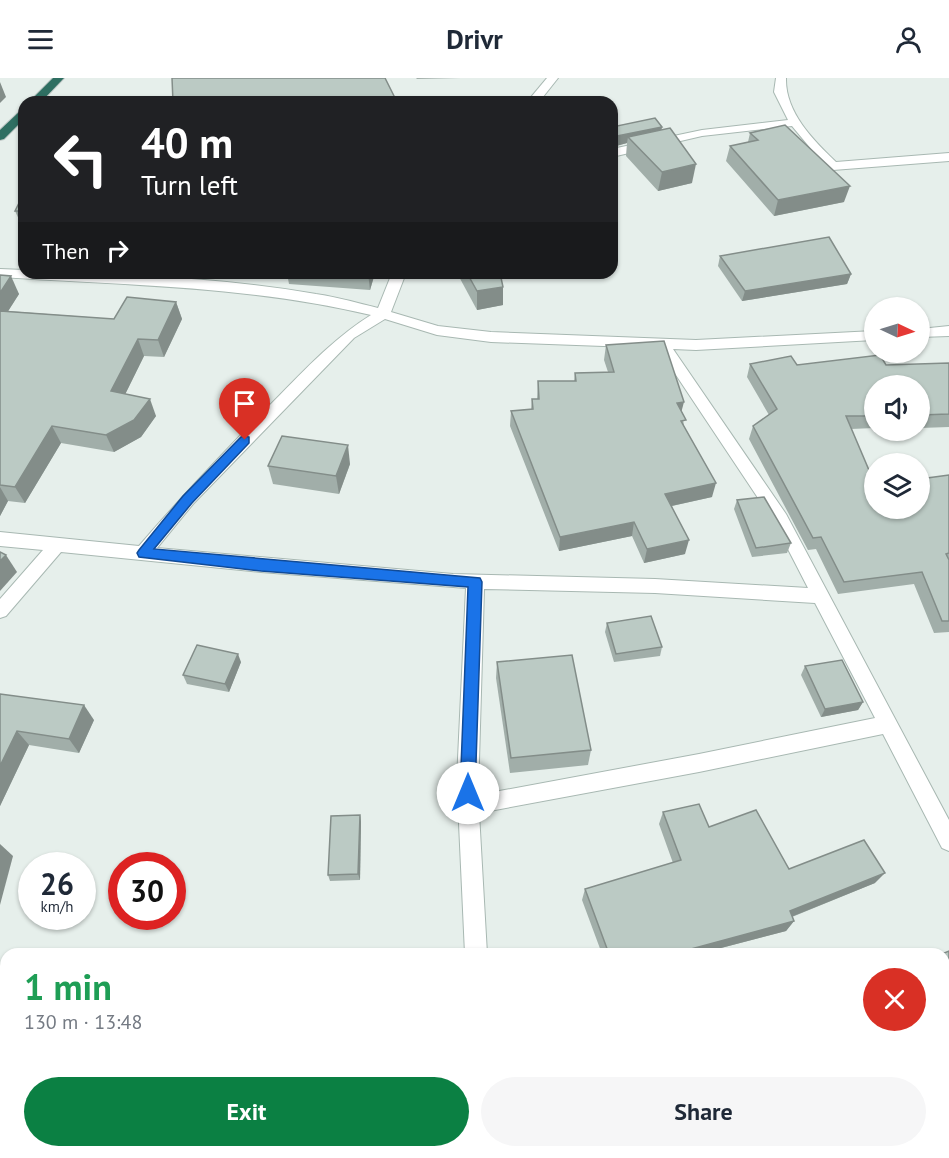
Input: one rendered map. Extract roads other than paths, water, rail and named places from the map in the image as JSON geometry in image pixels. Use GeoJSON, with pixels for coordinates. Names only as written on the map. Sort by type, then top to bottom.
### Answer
{"type":"FeatureCollection","features":[{"type":"Feature","properties":{"kind":"highway"},"geometry":{"type":"LineString","coordinates":[[41,96],[59,78]]}},
{"type":"Feature","properties":{"kind":"highway"},"geometry":{"type":"LineString","coordinates":[[0,137],[18,119]]}},
{"type":"Feature","properties":{"kind":"street"},"geometry":{"type":"LineString","coordinates":[[538,96],[553,78]]}},
{"type":"Feature","properties":{"kind":"street"},"geometry":{"type":"LineString","coordinates":[[781,78],[780,92],[796,122],[814,149],[833,166],[949,157]]}},
{"type":"Feature","properties":{"kind":"street"},"geometry":{"type":"LineString","coordinates":[[618,152],[702,133],[796,122]]}},
{"type":"Feature","properties":{"kind":"street"},"geometry":{"type":"LineString","coordinates":[[0,273],[18,274]]}},
{"type":"Feature","properties":{"kind":"street"},"geometry":{"type":"LineString","coordinates":[[98,279],[228,287],[317,298],[437,330],[491,337],[696,345],[864,336]]}},
{"type":"Feature","properties":{"kind":"street"},"geometry":{"type":"LineString","coordinates":[[143,553],[188,500],[349,335],[383,314],[397,279]]}},
{"type":"Feature","properties":{"kind":"street"},"geometry":{"type":"LineString","coordinates":[[930,332],[949,331]]}},
{"type":"Feature","properties":{"kind":"street"},"geometry":{"type":"LineString","coordinates":[[662,344],[691,390],[746,465],[780,518],[949,841]]}},
{"type":"Feature","properties":{"kind":"street"},"geometry":{"type":"LineString","coordinates":[[0,539],[272,566],[475,582],[655,586],[822,596]]}},
{"type":"Feature","properties":{"kind":"street"},"geometry":{"type":"LineString","coordinates":[[0,611],[58,544]]}},
{"type":"Feature","properties":{"kind":"street"},"geometry":{"type":"LineString","coordinates":[[475,582],[467,780],[476,948]]}},
{"type":"Feature","properties":{"kind":"street"},"geometry":{"type":"LineString","coordinates":[[468,806],[699,763],[888,724]]}}]}
